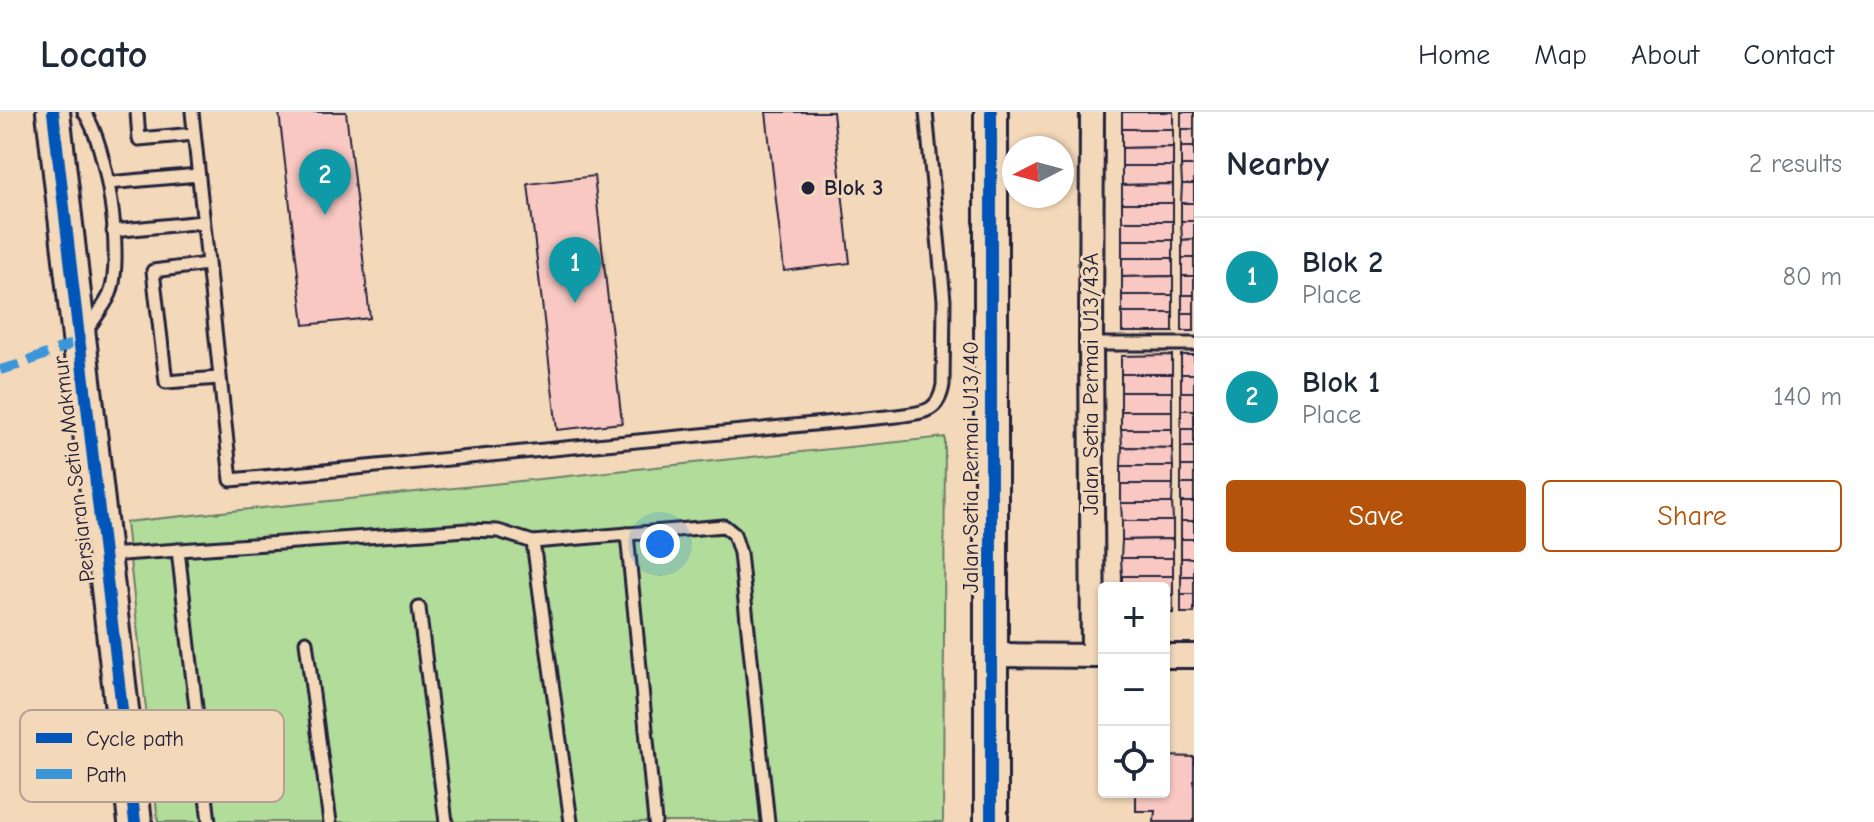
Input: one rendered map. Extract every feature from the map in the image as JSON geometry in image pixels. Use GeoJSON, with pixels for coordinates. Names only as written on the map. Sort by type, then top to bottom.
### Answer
{"type":"FeatureCollection","features":[{"type":"Feature","properties":{"kind":"street","name":"Persiaran Setia Makmur"},"geometry":{"type":"LineString","coordinates":[[53,112],[122,710]]}},
{"type":"Feature","properties":{"kind":"street","name":"Jalan Setia Permai U13/40"},"geometry":{"type":"LineString","coordinates":[[991,112],[991,822]]}},
{"type":"Feature","properties":{"kind":"street","name":"Jalan Setia Permai U13/43A"},"geometry":{"type":"LineString","coordinates":[[1092,112],[1091,344],[1098,656]]}},
{"type":"Feature","properties":{"kind":"street"},"geometry":{"type":"LineString","coordinates":[[992,655],[1098,656]]}},
{"type":"Feature","properties":{"kind":"street"},"geometry":{"type":"LineString","coordinates":[[1170,656],[1194,656]]}},
{"type":"Feature","properties":{"kind":"street","name":"Persiaran Setia Makmur"},"geometry":{"type":"LineString","coordinates":[[133,802],[135,822]]}},
{"type":"Feature","properties":{"kind":"lane"},"geometry":{"type":"LineString","coordinates":[[79,341],[110,294],[115,258],[108,183],[100,146],[84,112]]}},
{"type":"Feature","properties":{"kind":"lane"},"geometry":{"type":"LineString","coordinates":[[137,112],[139,139],[194,134]]}},
{"type":"Feature","properties":{"kind":"lane"},"geometry":{"type":"LineString","coordinates":[[192,112],[231,480],[897,416],[934,407],[941,397],[943,385],[944,300],[926,112]]}},
{"type":"Feature","properties":{"kind":"lane"},"geometry":{"type":"LineString","coordinates":[[108,183],[198,175]]}},
{"type":"Feature","properties":{"kind":"lane"},"geometry":{"type":"LineString","coordinates":[[113,231],[203,222]]}},
{"type":"Feature","properties":{"kind":"lane"},"geometry":{"type":"LineString","coordinates":[[207,264],[153,271],[166,382],[219,378]]}},
{"type":"Feature","properties":{"kind":"lane"},"geometry":{"type":"LineString","coordinates":[[1091,344],[1194,344]]}},
{"type":"Feature","properties":{"kind":"lane"},"geometry":{"type":"LineString","coordinates":[[103,556],[467,530],[498,531],[533,542],[724,526],[734,534],[740,553],[768,822]]}},
{"type":"Feature","properties":{"kind":"lane"},"geometry":{"type":"LineString","coordinates":[[627,534],[655,822]]}},
{"type":"Feature","properties":{"kind":"lane"},"geometry":{"type":"LineString","coordinates":[[533,542],[571,822]]}},
{"type":"Feature","properties":{"kind":"lane"},"geometry":{"type":"LineString","coordinates":[[178,550],[196,710]]}},
{"type":"Feature","properties":{"kind":"lane"},"geometry":{"type":"LineString","coordinates":[[419,608],[446,822]]}},
{"type":"Feature","properties":{"kind":"lane"},"geometry":{"type":"LineString","coordinates":[[306,642],[330,822]]}},
{"type":"Feature","properties":{"kind":"lane"},"geometry":{"type":"LineString","coordinates":[[207,802],[209,822]]}},
{"type":"Feature","properties":{"kind":"green space"},"geometry":{"type":"Polygon","coordinates":[[[945,437],[943,822],[158,822],[156,802],[284,802],[284,710],[146,710],[126,522],[945,437]]]}},
{"type":"Feature","properties":{"kind":"building"},"geometry":{"type":"Polygon","coordinates":[[[279,112],[346,112],[370,318],[304,325],[279,112]]]}},
{"type":"Feature","properties":{"kind":"building","name":"Blok 3"},"geometry":{"type":"Polygon","coordinates":[[[766,112],[833,112],[850,263],[784,271],[766,112]]]}},
{"type":"Feature","properties":{"kind":"building"},"geometry":{"type":"Polygon","coordinates":[[[1122,112],[1173,112],[1173,129],[1122,129],[1122,112]]]}},
{"type":"Feature","properties":{"kind":"building"},"geometry":{"type":"Polygon","coordinates":[[[1181,112],[1194,112],[1194,129],[1181,129],[1181,112]]]}},
{"type":"Feature","properties":{"kind":"building"},"geometry":{"type":"Polygon","coordinates":[[[1122,129],[1173,129],[1173,147],[1122,148],[1122,129]]]}},
{"type":"Feature","properties":{"kind":"building"},"geometry":{"type":"Polygon","coordinates":[[[1181,129],[1194,129],[1194,147],[1181,147],[1181,129]]]}},
{"type":"Feature","properties":{"kind":"building"},"geometry":{"type":"Polygon","coordinates":[[[1173,147],[1173,166],[1122,166],[1122,148],[1173,147]]]}},
{"type":"Feature","properties":{"kind":"building"},"geometry":{"type":"Polygon","coordinates":[[[1181,147],[1194,147],[1194,166],[1181,166],[1181,147]]]}},
{"type":"Feature","properties":{"kind":"building"},"geometry":{"type":"Polygon","coordinates":[[[1122,166],[1173,166],[1173,184],[1122,185],[1122,166]]]}},
{"type":"Feature","properties":{"kind":"building"},"geometry":{"type":"Polygon","coordinates":[[[1181,166],[1194,166],[1194,184],[1182,184],[1181,166]]]}},
{"type":"Feature","properties":{"kind":"building"},"geometry":{"type":"Polygon","coordinates":[[[594,176],[622,423],[557,430],[528,184],[594,176]]]}},
{"type":"Feature","properties":{"kind":"building"},"geometry":{"type":"Polygon","coordinates":[[[1173,184],[1173,203],[1122,203],[1122,185],[1173,184]]]}},
{"type":"Feature","properties":{"kind":"building"},"geometry":{"type":"Polygon","coordinates":[[[1182,184],[1194,184],[1194,203],[1181,203],[1182,184]]]}},
{"type":"Feature","properties":{"kind":"building"},"geometry":{"type":"Polygon","coordinates":[[[1122,203],[1173,203],[1173,221],[1122,221],[1122,203]]]}},
{"type":"Feature","properties":{"kind":"building"},"geometry":{"type":"Polygon","coordinates":[[[1181,203],[1194,203],[1194,221],[1181,221],[1181,203]]]}},
{"type":"Feature","properties":{"kind":"building"},"geometry":{"type":"Polygon","coordinates":[[[1122,221],[1173,221],[1173,240],[1122,240],[1122,221]]]}},
{"type":"Feature","properties":{"kind":"building"},"geometry":{"type":"Polygon","coordinates":[[[1181,221],[1194,221],[1194,239],[1182,240],[1181,221]]]}},
{"type":"Feature","properties":{"kind":"building"},"geometry":{"type":"Polygon","coordinates":[[[1194,239],[1194,258],[1182,258],[1182,240],[1194,239]]]}},
{"type":"Feature","properties":{"kind":"building"},"geometry":{"type":"Polygon","coordinates":[[[1122,240],[1173,240],[1173,258],[1122,258],[1122,240]]]}},
{"type":"Feature","properties":{"kind":"building"},"geometry":{"type":"Polygon","coordinates":[[[1122,258],[1173,258],[1173,276],[1122,277],[1122,258]]]}},
{"type":"Feature","properties":{"kind":"building"},"geometry":{"type":"Polygon","coordinates":[[[1182,258],[1194,258],[1194,276],[1182,276],[1182,258]]]}},
{"type":"Feature","properties":{"kind":"building"},"geometry":{"type":"Polygon","coordinates":[[[1173,276],[1173,295],[1122,295],[1122,277],[1173,276]]]}},
{"type":"Feature","properties":{"kind":"building"},"geometry":{"type":"Polygon","coordinates":[[[1182,276],[1194,276],[1194,295],[1182,295],[1182,276]]]}},
{"type":"Feature","properties":{"kind":"building"},"geometry":{"type":"Polygon","coordinates":[[[1122,295],[1173,295],[1173,313],[1122,313],[1122,295]]]}},
{"type":"Feature","properties":{"kind":"building"},"geometry":{"type":"Polygon","coordinates":[[[1182,295],[1194,295],[1194,313],[1182,313],[1182,295]]]}},
{"type":"Feature","properties":{"kind":"building"},"geometry":{"type":"Polygon","coordinates":[[[1122,313],[1173,313],[1173,332],[1122,332],[1122,313]]]}},
{"type":"Feature","properties":{"kind":"building"},"geometry":{"type":"Polygon","coordinates":[[[1182,313],[1194,313],[1194,331],[1182,331],[1182,313]]]}},
{"type":"Feature","properties":{"kind":"building"},"geometry":{"type":"Polygon","coordinates":[[[1172,355],[1172,374],[1121,374],[1121,356],[1172,355]]]}},
{"type":"Feature","properties":{"kind":"building"},"geometry":{"type":"Polygon","coordinates":[[[1181,355],[1194,355],[1194,374],[1181,374],[1181,355]]]}},
{"type":"Feature","properties":{"kind":"building"},"geometry":{"type":"Polygon","coordinates":[[[1121,374],[1172,374],[1172,392],[1121,392],[1121,374]]]}},
{"type":"Feature","properties":{"kind":"building"},"geometry":{"type":"Polygon","coordinates":[[[1181,374],[1194,374],[1194,392],[1181,392],[1181,374]]]}},
{"type":"Feature","properties":{"kind":"building"},"geometry":{"type":"Polygon","coordinates":[[[1121,392],[1172,392],[1172,411],[1121,411],[1121,392]]]}},
{"type":"Feature","properties":{"kind":"building"},"geometry":{"type":"Polygon","coordinates":[[[1181,392],[1194,392],[1194,410],[1181,410],[1181,392]]]}},
{"type":"Feature","properties":{"kind":"building"},"geometry":{"type":"Polygon","coordinates":[[[1181,410],[1194,410],[1194,429],[1181,429],[1181,410]]]}},
{"type":"Feature","properties":{"kind":"building"},"geometry":{"type":"Polygon","coordinates":[[[1121,411],[1172,411],[1172,429],[1121,429],[1121,411]]]}},
{"type":"Feature","properties":{"kind":"building"},"geometry":{"type":"Polygon","coordinates":[[[1121,429],[1172,429],[1172,448],[1122,447],[1121,429]]]}},
{"type":"Feature","properties":{"kind":"building"},"geometry":{"type":"Polygon","coordinates":[[[1181,429],[1194,429],[1194,447],[1181,447],[1181,429]]]}},
{"type":"Feature","properties":{"kind":"building"},"geometry":{"type":"Polygon","coordinates":[[[1122,447],[1172,448],[1173,466],[1121,466],[1122,447]]]}},
{"type":"Feature","properties":{"kind":"building"},"geometry":{"type":"Polygon","coordinates":[[[1181,447],[1194,447],[1194,466],[1181,466],[1181,447]]]}},
{"type":"Feature","properties":{"kind":"building"},"geometry":{"type":"Polygon","coordinates":[[[1121,466],[1173,466],[1173,484],[1121,484],[1121,466]]]}},
{"type":"Feature","properties":{"kind":"building"},"geometry":{"type":"Polygon","coordinates":[[[1181,466],[1194,466],[1194,484],[1181,484],[1181,466]]]}},
{"type":"Feature","properties":{"kind":"building"},"geometry":{"type":"Polygon","coordinates":[[[1121,484],[1173,484],[1172,503],[1121,503],[1121,484]]]}},
{"type":"Feature","properties":{"kind":"building"},"geometry":{"type":"Polygon","coordinates":[[[1181,484],[1194,484],[1194,502],[1181,502],[1181,484]]]}},
{"type":"Feature","properties":{"kind":"building"},"geometry":{"type":"Polygon","coordinates":[[[1181,502],[1194,502],[1194,521],[1181,521],[1181,502]]]}},
{"type":"Feature","properties":{"kind":"building"},"geometry":{"type":"Polygon","coordinates":[[[1121,503],[1172,503],[1173,521],[1122,521],[1121,503]]]}},
{"type":"Feature","properties":{"kind":"building"},"geometry":{"type":"Polygon","coordinates":[[[1122,521],[1173,521],[1173,539],[1122,540],[1122,521]]]}},
{"type":"Feature","properties":{"kind":"building"},"geometry":{"type":"Polygon","coordinates":[[[1181,521],[1194,521],[1194,539],[1181,539],[1181,521]]]}},
{"type":"Feature","properties":{"kind":"building"},"geometry":{"type":"Polygon","coordinates":[[[1173,539],[1173,558],[1121,558],[1122,540],[1173,539]]]}},
{"type":"Feature","properties":{"kind":"building"},"geometry":{"type":"Polygon","coordinates":[[[1181,539],[1194,539],[1194,558],[1181,558],[1181,539]]]}},
{"type":"Feature","properties":{"kind":"building"},"geometry":{"type":"Polygon","coordinates":[[[1121,558],[1173,558],[1173,576],[1122,576],[1121,558]]]}},
{"type":"Feature","properties":{"kind":"building"},"geometry":{"type":"Polygon","coordinates":[[[1181,558],[1194,558],[1194,576],[1181,576],[1181,558]]]}},
{"type":"Feature","properties":{"kind":"building"},"geometry":{"type":"Polygon","coordinates":[[[1122,576],[1173,576],[1173,595],[1170,595],[1170,582],[1122,582],[1122,576]]]}},
{"type":"Feature","properties":{"kind":"building"},"geometry":{"type":"Polygon","coordinates":[[[1181,576],[1194,576],[1194,594],[1181,594],[1181,576]]]}},
{"type":"Feature","properties":{"kind":"building"},"geometry":{"type":"Polygon","coordinates":[[[1181,594],[1194,594],[1194,613],[1181,613],[1181,594]]]}},
{"type":"Feature","properties":{"kind":"building"},"geometry":{"type":"Polygon","coordinates":[[[1170,595],[1173,595],[1173,613],[1170,613],[1170,595]]]}},
{"type":"Feature","properties":{"kind":"building"},"geometry":{"type":"Polygon","coordinates":[[[1170,756],[1194,757],[1194,822],[1154,822],[1155,811],[1136,811],[1136,798],[1170,798],[1170,756]]]}},
{"type":"Feature","properties":{"kind":"marked path"},"geometry":{"type":"LineString","coordinates":[[0,370],[79,341]]}},
{"type":"Feature","properties":{"kind":"cycle path"},"geometry":{"type":"LineString","coordinates":[[53,112],[122,710]]}},
{"type":"Feature","properties":{"kind":"cycle path"},"geometry":{"type":"LineString","coordinates":[[991,112],[991,822]]}},
{"type":"Feature","properties":{"kind":"cycle path"},"geometry":{"type":"LineString","coordinates":[[133,802],[135,822]]}},
{"type":"Feature","properties":{"kind":"place","name":"Blok 3"},"geometry":{"type":"Point","coordinates":[808,188]}},
{"type":"Feature","properties":{"kind":"place","name":"Blok 1"},"geometry":{"type":"Point","coordinates":[325,215]}},
{"type":"Feature","properties":{"kind":"place","name":"Blok 2"},"geometry":{"type":"Point","coordinates":[575,303]}}]}
